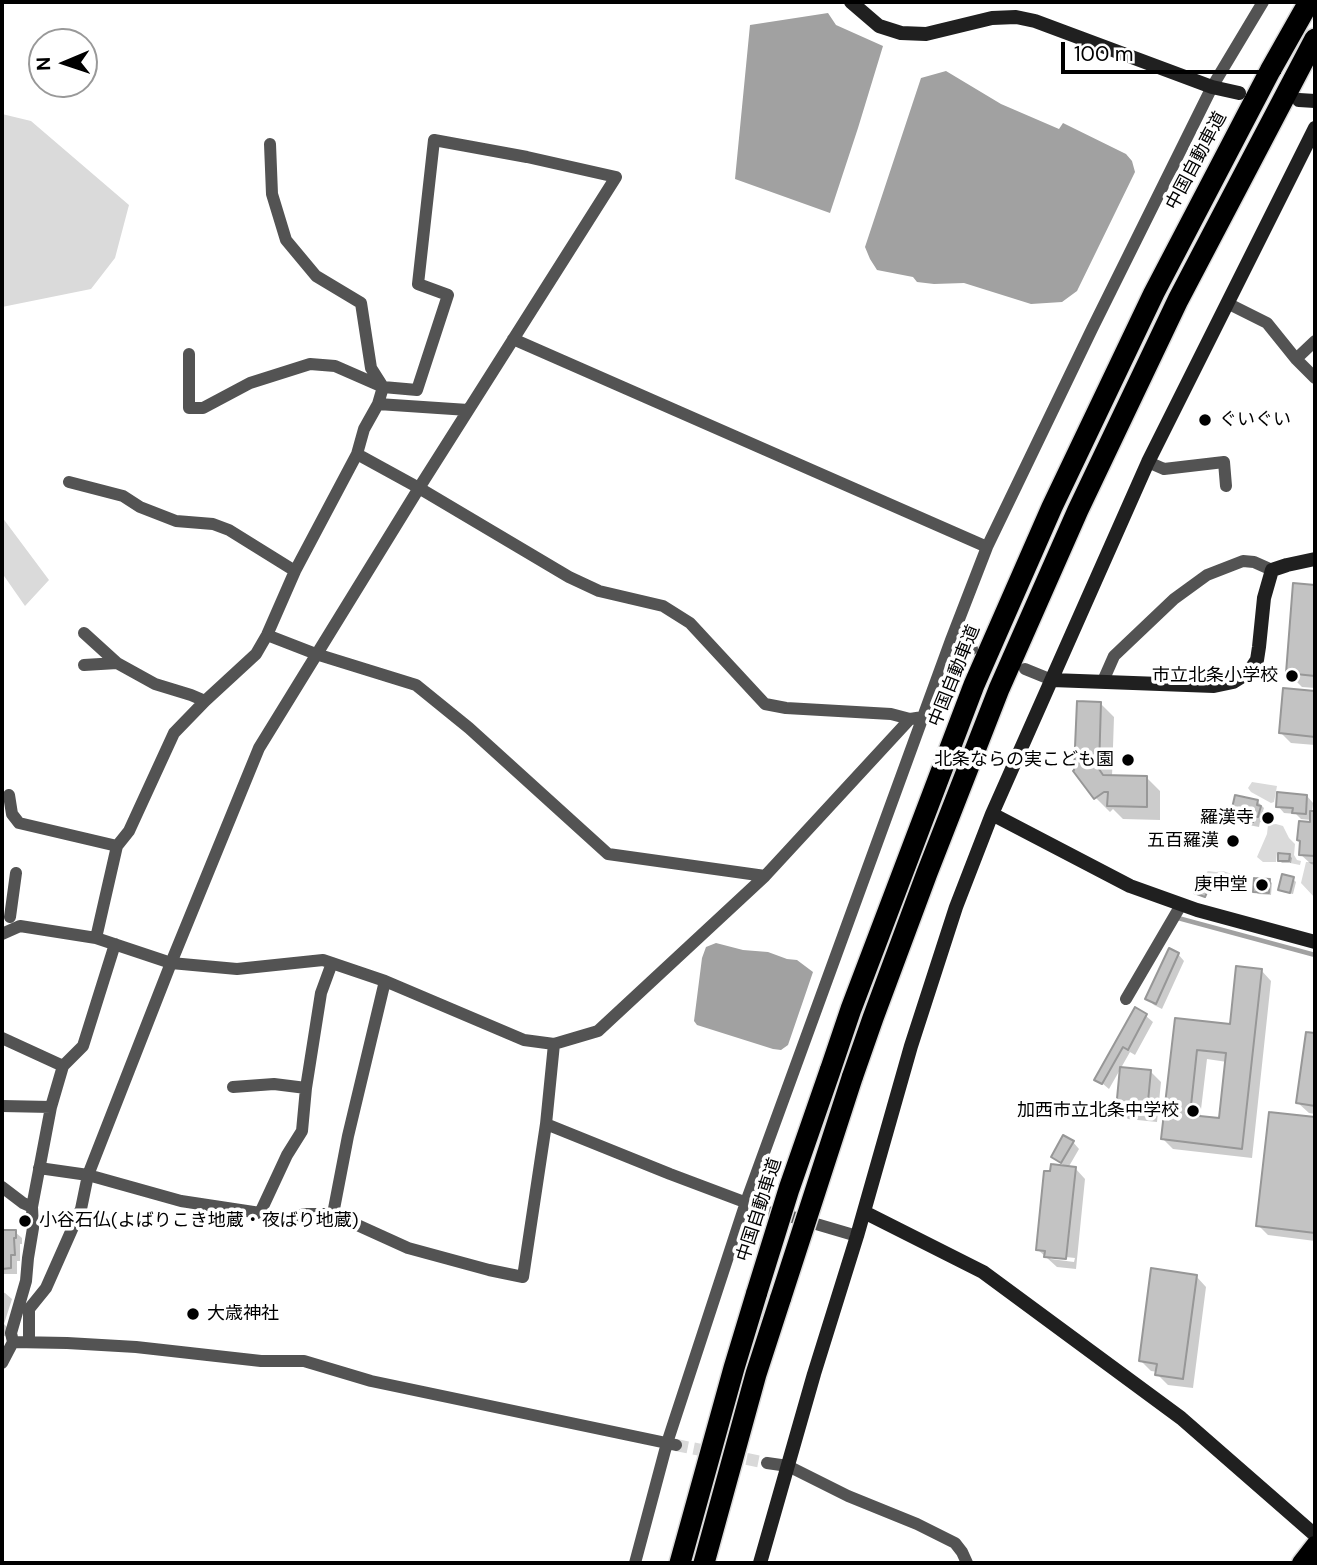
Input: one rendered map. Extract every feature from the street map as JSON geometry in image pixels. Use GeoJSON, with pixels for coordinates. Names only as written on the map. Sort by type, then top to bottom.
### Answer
{"type":"FeatureCollection","features":[{"type":"Feature","properties":{"kind":"highway","name":"中国自動車道"},"geometry":{"type":"LineString","coordinates":[[680,1563],[734,1368],[789,1189],[874,947],[974,685],[1052,507],[1154,293],[1309,2]]}},
{"type":"Feature","properties":{"kind":"highway"},"geometry":{"type":"LineString","coordinates":[[705,1563],[756,1374],[852,1079],[927,873],[999,689],[1077,510],[1178,300],[1315,39]]}},
{"type":"Feature","properties":{"kind":"main road"},"geometry":{"type":"LineString","coordinates":[[1301,1563],[1315,1545]]}},
{"type":"Feature","properties":{"kind":"street"},"geometry":{"type":"LineString","coordinates":[[851,2],[879,26],[901,33],[926,34],[992,18],[1016,17],[1035,21],[1212,87],[1238,93]]}},
{"type":"Feature","properties":{"kind":"street"},"geometry":{"type":"LineString","coordinates":[[635,1563],[746,1202],[917,718],[987,547],[1092,329],[1212,87],[1264,2]]}},
{"type":"Feature","properties":{"kind":"street"},"geometry":{"type":"LineString","coordinates":[[1300,100],[1315,101]]}},
{"type":"Feature","properties":{"kind":"street"},"geometry":{"type":"LineString","coordinates":[[760,1563],[915,1033],[956,908],[992,814],[1148,462],[1315,128]]}},
{"type":"Feature","properties":{"kind":"street"},"geometry":{"type":"LineString","coordinates":[[29,1342],[29,1309],[46,1288],[81,1209],[88,1175],[259,748],[419,488],[616,177],[434,140],[418,284],[449,295],[417,390],[383,387],[335,366],[310,364],[250,383],[203,408],[189,408],[189,354]]}},
{"type":"Feature","properties":{"kind":"street"},"geometry":{"type":"LineString","coordinates":[[96,937],[117,846],[129,831],[174,733],[256,654],[295,571],[357,454],[364,429],[378,404],[383,387],[371,368],[361,303],[316,276],[286,240],[272,194],[270,145]]}},
{"type":"Feature","properties":{"kind":"street"},"geometry":{"type":"LineString","coordinates":[[1227,303],[1267,323],[1315,378]]}},
{"type":"Feature","properties":{"kind":"street"},"geometry":{"type":"LineString","coordinates":[[513,339],[987,547]]}},
{"type":"Feature","properties":{"kind":"street"},"geometry":{"type":"LineString","coordinates":[[1296,359],[1315,341]]}},
{"type":"Feature","properties":{"kind":"street"},"geometry":{"type":"LineString","coordinates":[[378,404],[468,410]]}},
{"type":"Feature","properties":{"kind":"street"},"geometry":{"type":"LineString","coordinates":[[357,454],[569,577],[599,591],[663,606],[690,623],[765,705],[917,718]]}},
{"type":"Feature","properties":{"kind":"street"},"geometry":{"type":"LineString","coordinates":[[1148,462],[1164,469],[1224,463],[1226,486]]}},
{"type":"Feature","properties":{"kind":"street"},"geometry":{"type":"LineString","coordinates":[[69,482],[122,496],[140,507],[176,521],[213,524],[229,530],[295,571]]}},
{"type":"Feature","properties":{"kind":"street"},"geometry":{"type":"LineString","coordinates":[[1103,681],[1114,656],[1174,599],[1208,575],[1243,561],[1254,562],[1272,570],[1315,559]]}},
{"type":"Feature","properties":{"kind":"street"},"geometry":{"type":"LineString","coordinates":[[1025,669],[1052,680],[1214,686],[1233,682],[1250,672],[1257,660],[1264,598],[1272,570]]}},
{"type":"Feature","properties":{"kind":"street"},"geometry":{"type":"LineString","coordinates":[[84,633],[117,663],[155,684],[205,701]]}},
{"type":"Feature","properties":{"kind":"street"},"geometry":{"type":"LineString","coordinates":[[267,635],[316,654],[416,685],[469,728],[608,853],[765,876]]}},
{"type":"Feature","properties":{"kind":"street"},"geometry":{"type":"LineString","coordinates":[[951,640],[972,649]]}},
{"type":"Feature","properties":{"kind":"street"},"geometry":{"type":"LineString","coordinates":[[84,665],[117,663]]}},
{"type":"Feature","properties":{"kind":"street"},"geometry":{"type":"LineString","coordinates":[[2,934],[20,926],[96,937],[171,963],[237,969],[323,960],[385,981],[524,1040],[554,1044],[598,1031],[765,876],[917,718]]}},
{"type":"Feature","properties":{"kind":"street"},"geometry":{"type":"LineString","coordinates":[[9,795],[12,814],[19,823],[117,846]]}},
{"type":"Feature","properties":{"kind":"street"},"geometry":{"type":"LineString","coordinates":[[992,814],[1130,886],[1181,905],[1315,942]]}},
{"type":"Feature","properties":{"kind":"street"},"geometry":{"type":"LineString","coordinates":[[16,873],[6,914],[20,926]]}},
{"type":"Feature","properties":{"kind":"street"},"geometry":{"type":"LineString","coordinates":[[1126,999],[1181,905]]}},
{"type":"Feature","properties":{"kind":"street"},"geometry":{"type":"LineString","coordinates":[[2,1363],[13,1342],[11,1333],[26,1281],[33,1228],[32,1207],[51,1107],[62,1066],[83,1046],[114,944]]}},
{"type":"Feature","properties":{"kind":"street"},"geometry":{"type":"LineString","coordinates":[[260,1213],[302,1130],[321,993],[332,962]]}},
{"type":"Feature","properties":{"kind":"street"},"geometry":{"type":"LineString","coordinates":[[333,1214],[348,1136],[385,981]]}},
{"type":"Feature","properties":{"kind":"street"},"geometry":{"type":"LineString","coordinates":[[2,1038],[62,1066]]}},
{"type":"Feature","properties":{"kind":"street"},"geometry":{"type":"LineString","coordinates":[[39,1168],[88,1175],[181,1201],[260,1213],[288,1221],[304,1214],[333,1214],[408,1248],[523,1277],[546,1124],[554,1044]]}},
{"type":"Feature","properties":{"kind":"street"},"geometry":{"type":"LineString","coordinates":[[233,1087],[274,1084],[306,1088]]}},
{"type":"Feature","properties":{"kind":"street"},"geometry":{"type":"LineString","coordinates":[[2,1106],[51,1107]]}},
{"type":"Feature","properties":{"kind":"street"},"geometry":{"type":"LineString","coordinates":[[546,1124],[746,1202],[857,1236]]}},
{"type":"Feature","properties":{"kind":"street"},"geometry":{"type":"LineString","coordinates":[[2,1187],[32,1207]]}},
{"type":"Feature","properties":{"kind":"street"},"geometry":{"type":"LineString","coordinates":[[864,1212],[983,1272],[1181,1419],[1315,1535]]}},
{"type":"Feature","properties":{"kind":"street"},"geometry":{"type":"LineString","coordinates":[[13,1342],[136,1347],[261,1361],[304,1362],[371,1381],[671,1444]]}},
{"type":"Feature","properties":{"kind":"street"},"geometry":{"type":"LineString","coordinates":[[767,1463],[788,1466],[848,1496],[917,1524],[955,1543],[967,1563]]}},
{"type":"Feature","properties":{"kind":"shaded area"},"geometry":{"type":"Polygon","coordinates":[[[828,13],[836,25],[883,46],[830,213],[735,179],[750,25],[828,13]]]}},
{"type":"Feature","properties":{"kind":"shaded area"},"geometry":{"type":"Polygon","coordinates":[[[946,71],[1001,104],[1059,129],[1063,123],[1126,154],[1132,161],[1135,172],[1077,291],[1062,302],[1031,304],[964,283],[917,282],[913,277],[877,270],[870,259],[865,247],[921,78],[946,71]]]}},
{"type":"Feature","properties":{"kind":"shaded area"},"geometry":{"type":"Polygon","coordinates":[[[2,114],[31,121],[129,205],[115,258],[91,289],[2,307],[2,114]]]}},
{"type":"Feature","properties":{"kind":"shaded area"},"geometry":{"type":"Polygon","coordinates":[[[2,517],[49,580],[25,606],[2,573],[2,517]]]}},
{"type":"Feature","properties":{"kind":"shaded area"},"geometry":{"type":"Polygon","coordinates":[[[1252,782],[1277,786],[1274,802],[1271,803],[1251,792],[1248,788],[1252,782]]]}},
{"type":"Feature","properties":{"kind":"shaded area"},"geometry":{"type":"Polygon","coordinates":[[[1268,825],[1283,826],[1295,844],[1294,855],[1301,861],[1300,865],[1290,863],[1290,853],[1277,852],[1276,862],[1263,862],[1257,857],[1268,825]]]}},
{"type":"Feature","properties":{"kind":"shaded area"},"geometry":{"type":"Polygon","coordinates":[[[1306,862],[1315,862],[1315,898],[1301,883],[1306,862]]]}},
{"type":"Feature","properties":{"kind":"shaded area"},"geometry":{"type":"Polygon","coordinates":[[[1208,871],[1223,871],[1241,877],[1246,880],[1244,887],[1241,891],[1218,889],[1201,882],[1208,871]]]}},
{"type":"Feature","properties":{"kind":"shaded area"},"geometry":{"type":"Polygon","coordinates":[[[716,943],[797,960],[813,972],[788,1045],[781,1050],[697,1025],[694,1021],[702,958],[706,947],[716,943]]]}},
{"type":"Feature","properties":{"kind":"building"},"geometry":{"type":"Polygon","coordinates":[[[1293,583],[1315,585],[1315,676],[1286,673],[1293,583]]]}},
{"type":"Feature","properties":{"kind":"building"},"geometry":{"type":"Polygon","coordinates":[[[1283,688],[1315,691],[1315,737],[1279,733],[1283,688]]]}},
{"type":"Feature","properties":{"kind":"building"},"geometry":{"type":"Polygon","coordinates":[[[1077,701],[1101,702],[1099,769],[1103,775],[1147,776],[1147,807],[1107,806],[1108,792],[1094,799],[1073,771],[1077,701]]]}},
{"type":"Feature","properties":{"kind":"building"},"geometry":{"type":"Polygon","coordinates":[[[1277,792],[1307,795],[1306,814],[1292,813],[1293,808],[1276,807],[1277,792]]]}},
{"type":"Feature","properties":{"kind":"building"},"geometry":{"type":"Polygon","coordinates":[[[1235,795],[1258,800],[1257,805],[1261,806],[1258,817],[1254,816],[1253,822],[1230,817],[1235,795]]]}},
{"type":"Feature","properties":{"kind":"building"},"geometry":{"type":"Polygon","coordinates":[[[1310,811],[1315,811],[1315,856],[1299,855],[1299,821],[1310,822],[1310,811]]]}},
{"type":"Feature","properties":{"kind":"building"},"geometry":{"type":"Polygon","coordinates":[[[1278,853],[1290,854],[1289,861],[1278,861],[1278,853]]]}},
{"type":"Feature","properties":{"kind":"building"},"geometry":{"type":"Polygon","coordinates":[[[1282,874],[1294,877],[1290,893],[1278,890],[1282,874]]]}},
{"type":"Feature","properties":{"kind":"building","name":"庚申堂"},"geometry":{"type":"Polygon","coordinates":[[[1254,878],[1270,879],[1269,893],[1253,892],[1254,878]]]}},
{"type":"Feature","properties":{"kind":"building"},"geometry":{"type":"Polygon","coordinates":[[[1197,886],[1208,890],[1205,897],[1194,893],[1197,886]]]}},
{"type":"Feature","properties":{"kind":"building"},"geometry":{"type":"Polygon","coordinates":[[[1169,948],[1179,953],[1156,1004],[1145,999],[1169,948]]]}},
{"type":"Feature","properties":{"kind":"building"},"geometry":{"type":"Polygon","coordinates":[[[1236,966],[1262,969],[1242,1149],[1161,1139],[1175,1018],[1230,1024],[1236,966]],[[1197,1050],[1190,1115],[1219,1118],[1226,1053],[1197,1050]]]}},
{"type":"Feature","properties":{"kind":"building"},"geometry":{"type":"Polygon","coordinates":[[[1135,1007],[1147,1014],[1128,1050],[1123,1047],[1102,1084],[1094,1080],[1135,1007]]]}},
{"type":"Feature","properties":{"kind":"building"},"geometry":{"type":"Polygon","coordinates":[[[1306,1032],[1315,1033],[1315,1106],[1296,1103],[1306,1032]]]}},
{"type":"Feature","properties":{"kind":"building"},"geometry":{"type":"Polygon","coordinates":[[[1120,1067],[1151,1070],[1147,1112],[1116,1109],[1120,1067]]]}},
{"type":"Feature","properties":{"kind":"building"},"geometry":{"type":"Polygon","coordinates":[[[1269,1112],[1315,1117],[1315,1233],[1256,1226],[1269,1112]]]}},
{"type":"Feature","properties":{"kind":"building"},"geometry":{"type":"Polygon","coordinates":[[[1063,1135],[1074,1141],[1061,1163],[1051,1157],[1063,1135]]]}},
{"type":"Feature","properties":{"kind":"building"},"geometry":{"type":"Polygon","coordinates":[[[1051,1164],[1076,1167],[1066,1259],[1044,1257],[1045,1251],[1036,1250],[1044,1171],[1050,1171],[1051,1164]]]}},
{"type":"Feature","properties":{"kind":"building"},"geometry":{"type":"Polygon","coordinates":[[[2,1230],[16,1230],[15,1255],[11,1255],[11,1268],[2,1269],[2,1230]]]}},
{"type":"Feature","properties":{"kind":"building"},"geometry":{"type":"Polygon","coordinates":[[[1151,1268],[1197,1275],[1183,1379],[1155,1375],[1157,1364],[1139,1361],[1151,1268]]]}},
{"type":"Feature","properties":{"kind":"waterway"},"geometry":{"type":"LineString","coordinates":[[1178,918],[1315,955]]}},
{"type":"Feature","properties":{"kind":"tunnel"},"geometry":{"type":"LineString","coordinates":[[676,1445],[767,1463]]}},
{"type":"Feature","properties":{"kind":"place","name":"ぐいぐい"},"geometry":{"type":"Point","coordinates":[1205,420]}},
{"type":"Feature","properties":{"kind":"place","name":"市立北条小学校"},"geometry":{"type":"Point","coordinates":[1292,676]}},
{"type":"Feature","properties":{"kind":"place","name":"北条ならの実こども園"},"geometry":{"type":"Point","coordinates":[1128,760]}},
{"type":"Feature","properties":{"kind":"place","name":"羅漢寺"},"geometry":{"type":"Point","coordinates":[1268,818]}},
{"type":"Feature","properties":{"kind":"place","name":"五百羅漢"},"geometry":{"type":"Point","coordinates":[1233,841]}},
{"type":"Feature","properties":{"kind":"place","name":"庚申堂"},"geometry":{"type":"Point","coordinates":[1262,885]}},
{"type":"Feature","properties":{"kind":"place","name":"加西市立北条中学校"},"geometry":{"type":"Point","coordinates":[1193,1111]}},
{"type":"Feature","properties":{"kind":"place","name":"小谷石仏(よばりこき地蔵・夜ばり地蔵)"},"geometry":{"type":"Point","coordinates":[25,1221]}},
{"type":"Feature","properties":{"kind":"place","name":"大歳神社"},"geometry":{"type":"Point","coordinates":[193,1314]}}]}
